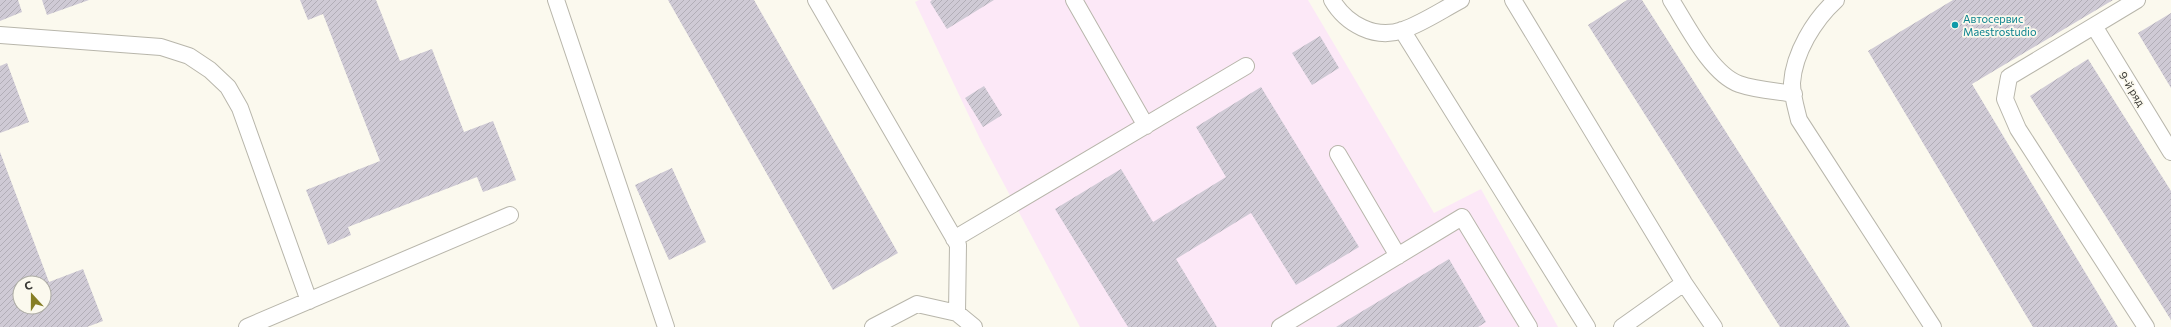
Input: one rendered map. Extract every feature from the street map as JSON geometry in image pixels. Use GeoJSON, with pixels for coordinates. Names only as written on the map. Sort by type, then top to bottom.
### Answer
{"type":"FeatureCollection","features":[{"type":"Feature","properties":{"kind":"lane"},"geometry":{"type":"LineString","coordinates":[[556,0],[666,327]]}},
{"type":"Feature","properties":{"kind":"lane"},"geometry":{"type":"LineString","coordinates":[[816,0],[958,245],[957,314]]}},
{"type":"Feature","properties":{"kind":"lane"},"geometry":{"type":"LineString","coordinates":[[1074,0],[1146,126]]}},
{"type":"Feature","properties":{"kind":"lane"},"geometry":{"type":"LineString","coordinates":[[1332,0],[1340,13],[1360,28],[1386,32],[1402,30],[1461,0]]}},
{"type":"Feature","properties":{"kind":"lane"},"geometry":{"type":"LineString","coordinates":[[1513,0],[1684,283],[1714,327]]}},
{"type":"Feature","properties":{"kind":"lane"},"geometry":{"type":"LineString","coordinates":[[1671,0],[1708,57],[1726,77],[1740,84],[1794,94]]}},
{"type":"Feature","properties":{"kind":"lane"},"geometry":{"type":"LineString","coordinates":[[1836,0],[1826,9],[1803,46],[1795,67],[1792,84],[1799,120],[1810,140],[1933,327]]}},
{"type":"Feature","properties":{"kind":"lane"},"geometry":{"type":"LineString","coordinates":[[2137,0],[2009,78],[2005,99],[2018,129],[2146,327]]}},
{"type":"Feature","properties":{"kind":"lane","name":"9-й ряд"},"geometry":{"type":"LineString","coordinates":[[2094,26],[2171,152]]}},
{"type":"Feature","properties":{"kind":"lane"},"geometry":{"type":"LineString","coordinates":[[1402,30],[1587,327]]}},
{"type":"Feature","properties":{"kind":"lane"},"geometry":{"type":"LineString","coordinates":[[0,35],[161,47],[189,56],[210,70],[228,87],[240,108],[309,301]]}},
{"type":"Feature","properties":{"kind":"lane"},"geometry":{"type":"LineString","coordinates":[[954,239],[1246,66]]}},
{"type":"Feature","properties":{"kind":"lane"},"geometry":{"type":"LineString","coordinates":[[1338,154],[1398,256]]}},
{"type":"Feature","properties":{"kind":"lane"},"geometry":{"type":"LineString","coordinates":[[247,327],[510,216]]}},
{"type":"Feature","properties":{"kind":"lane"},"geometry":{"type":"LineString","coordinates":[[1282,326],[1462,217],[1529,327]]}},
{"type":"Feature","properties":{"kind":"lane"},"geometry":{"type":"LineString","coordinates":[[1622,327],[1684,283]]}},
{"type":"Feature","properties":{"kind":"lane"},"geometry":{"type":"LineString","coordinates":[[873,327],[917,304],[957,314],[974,327]]}},
{"type":"Feature","properties":{"kind":"shaded area"},"geometry":{"type":"Polygon","coordinates":[[[919,0],[1308,0],[1434,213],[1481,189],[1558,327],[1080,327],[980,139],[915,2],[919,0]]]}},
{"type":"Feature","properties":{"kind":"building"},"geometry":{"type":"Polygon","coordinates":[[[0,0],[18,0],[22,12],[0,21],[0,0]]]}},
{"type":"Feature","properties":{"kind":"building"},"geometry":{"type":"Polygon","coordinates":[[[42,0],[89,0],[47,15],[42,0]]]}},
{"type":"Feature","properties":{"kind":"building"},"geometry":{"type":"Polygon","coordinates":[[[300,0],[376,0],[400,61],[432,49],[464,132],[493,121],[516,180],[483,192],[477,177],[348,227],[351,235],[328,245],[306,190],[380,161],[323,14],[308,20],[300,0]]]}},
{"type":"Feature","properties":{"kind":"building"},"geometry":{"type":"Polygon","coordinates":[[[668,0],[754,0],[898,253],[833,290],[668,0]]]}},
{"type":"Feature","properties":{"kind":"building"},"geometry":{"type":"Polygon","coordinates":[[[932,0],[994,0],[947,29],[930,2],[932,0]]]}},
{"type":"Feature","properties":{"kind":"building"},"geometry":{"type":"Polygon","coordinates":[[[1627,0],[1642,0],[1850,327],[1780,327],[1588,25],[1627,0]]]}},
{"type":"Feature","properties":{"kind":"building"},"geometry":{"type":"Polygon","coordinates":[[[1953,0],[2113,0],[1972,84],[2118,327],[2033,327],[1868,51],[1953,0]]]}},
{"type":"Feature","properties":{"kind":"building"},"geometry":{"type":"Polygon","coordinates":[[[2171,13],[2171,88],[2138,33],[2171,13]]]}},
{"type":"Feature","properties":{"kind":"building"},"geometry":{"type":"Polygon","coordinates":[[[1320,36],[1339,68],[1312,85],[1292,53],[1320,36]]]}},
{"type":"Feature","properties":{"kind":"building"},"geometry":{"type":"Polygon","coordinates":[[[2088,59],[2171,191],[2171,320],[2030,96],[2088,59]]]}},
{"type":"Feature","properties":{"kind":"building"},"geometry":{"type":"Polygon","coordinates":[[[7,63],[29,122],[0,133],[0,66],[7,63]]]}},
{"type":"Feature","properties":{"kind":"building"},"geometry":{"type":"Polygon","coordinates":[[[984,86],[1002,115],[983,127],[965,98],[984,86]]]}},
{"type":"Feature","properties":{"kind":"building"},"geometry":{"type":"Polygon","coordinates":[[[1261,87],[1359,247],[1296,285],[1251,213],[1176,259],[1217,327],[1128,327],[1055,209],[1121,169],[1153,222],[1226,177],[1196,127],[1261,87]]]}},
{"type":"Feature","properties":{"kind":"building"},"geometry":{"type":"Polygon","coordinates":[[[0,152],[46,275],[12,275],[12,315],[52,315],[52,281],[83,269],[103,321],[87,327],[0,327],[0,152]]]}},
{"type":"Feature","properties":{"kind":"building"},"geometry":{"type":"Polygon","coordinates":[[[672,168],[706,242],[669,260],[635,185],[672,168]]]}},
{"type":"Feature","properties":{"kind":"building"},"geometry":{"type":"Polygon","coordinates":[[[1449,259],[1486,322],[1478,327],[1336,327],[1449,259]]]}},
{"type":"Feature","properties":{"kind":"place","name":"Автосервис Maestrostudio"},"geometry":{"type":"Point","coordinates":[1955,25]}}]}
